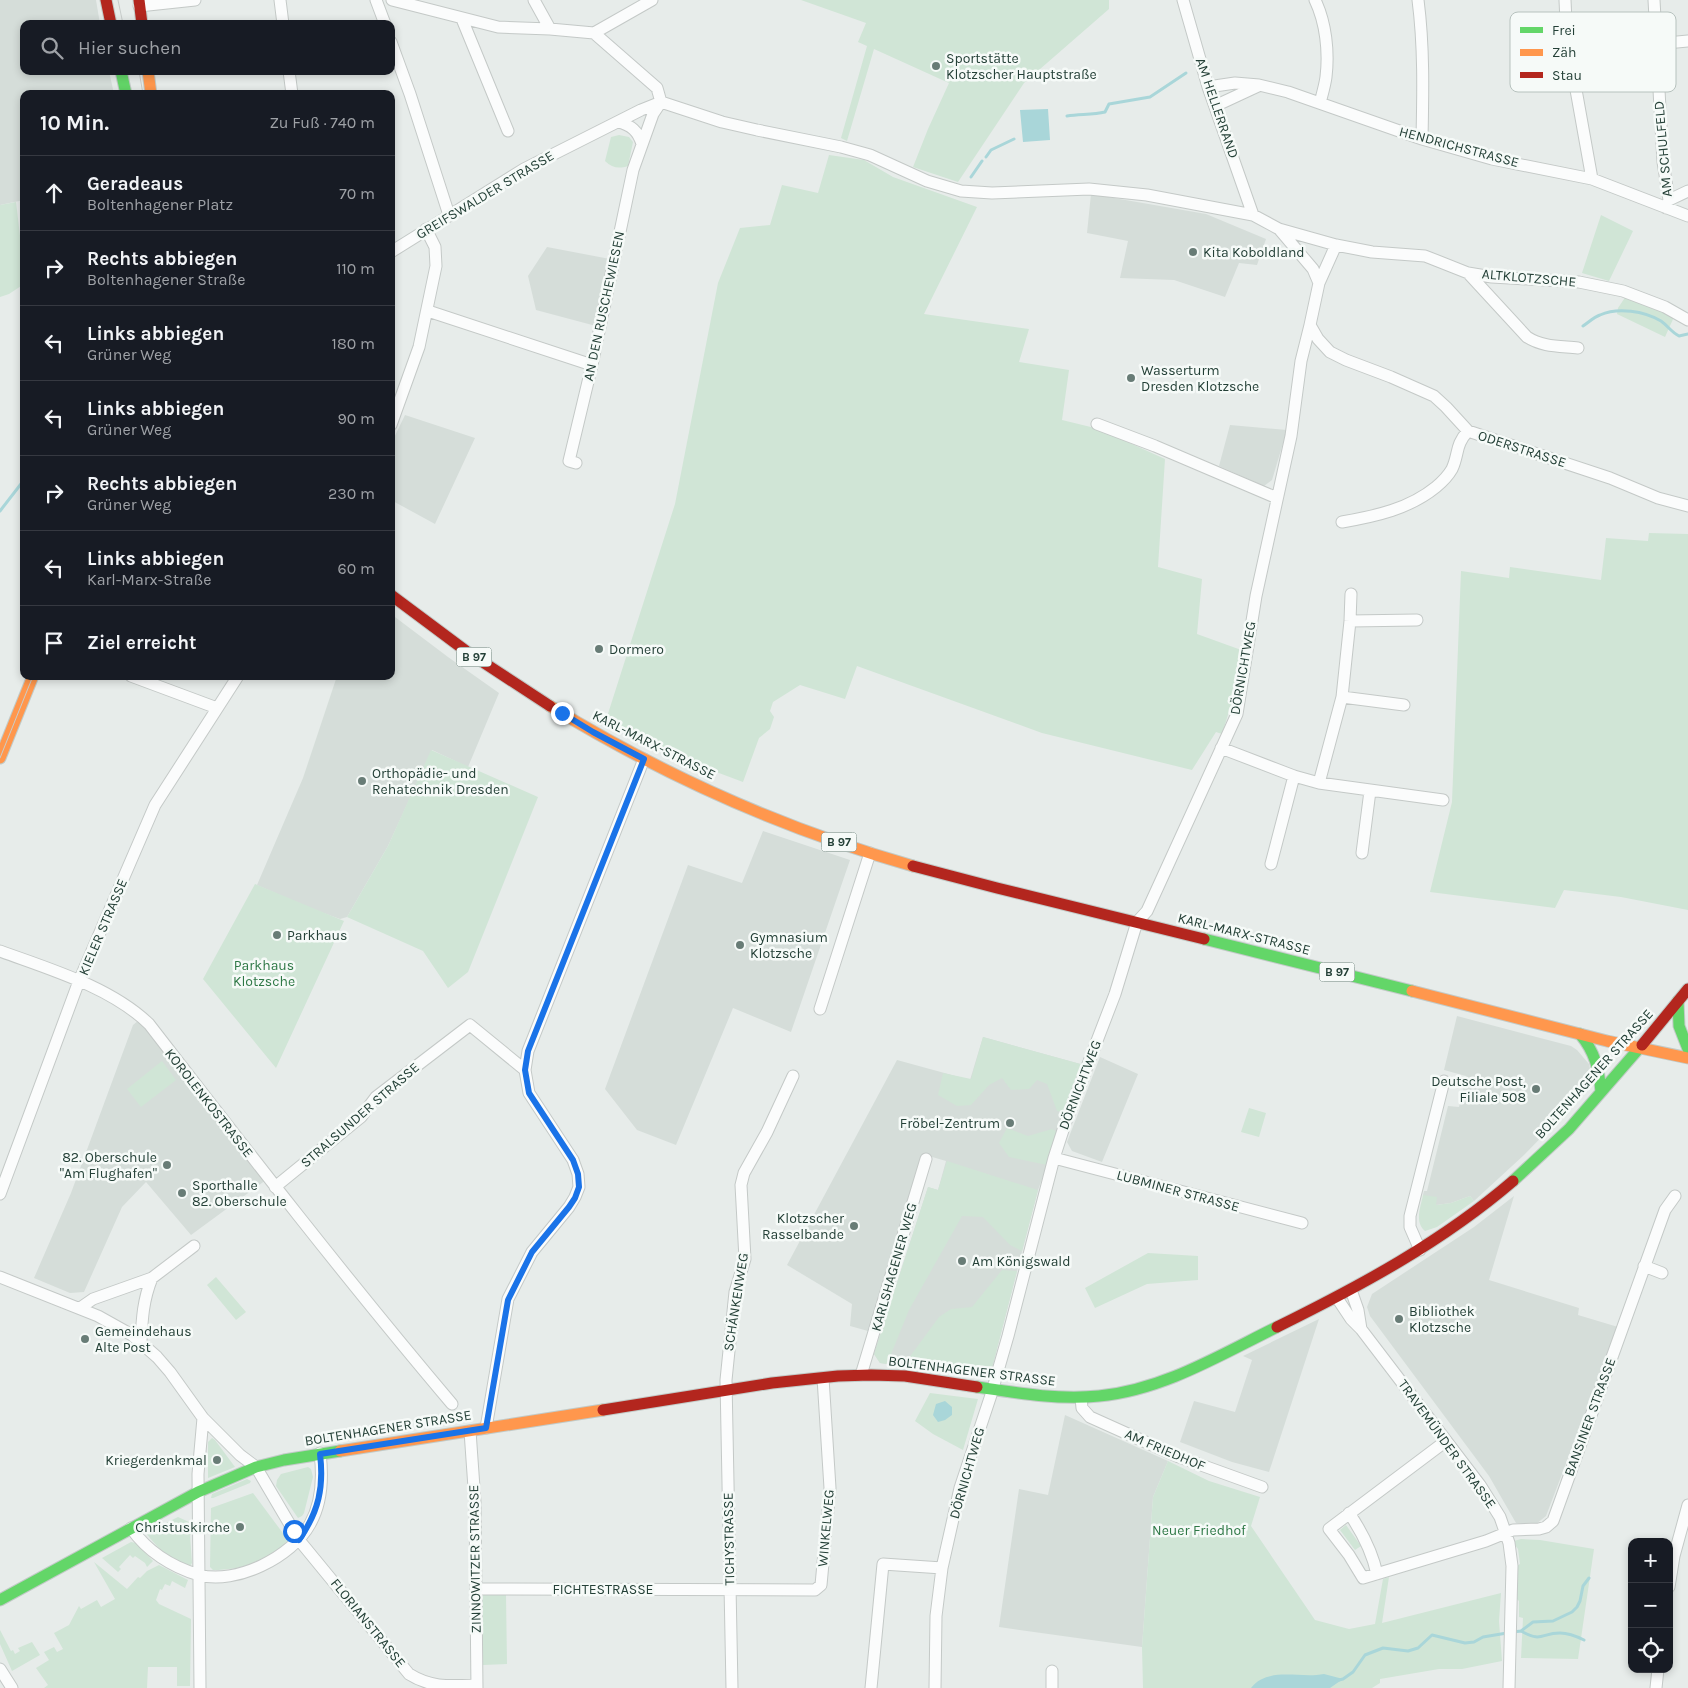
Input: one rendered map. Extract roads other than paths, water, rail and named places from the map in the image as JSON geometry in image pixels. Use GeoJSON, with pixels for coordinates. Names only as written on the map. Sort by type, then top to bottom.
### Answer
{"type":"FeatureCollection","features":[{"type":"Feature","properties":{"kind":"street"},"geometry":{"type":"LineString","coordinates":[[106,0],[110,20]]}},
{"type":"Feature","properties":{"kind":"street"},"geometry":{"type":"LineString","coordinates":[[141,20],[139,3],[195,0]]}},
{"type":"Feature","properties":{"kind":"street"},"geometry":{"type":"LineString","coordinates":[[280,0],[282,20]]}},
{"type":"Feature","properties":{"kind":"street"},"geometry":{"type":"LineString","coordinates":[[376,0],[384,20]]}},
{"type":"Feature","properties":{"kind":"street"},"geometry":{"type":"LineString","coordinates":[[392,0],[498,27],[594,33],[657,88],[661,102]]}},
{"type":"Feature","properties":{"kind":"street"},"geometry":{"type":"LineString","coordinates":[[534,0],[550,29]]}},
{"type":"Feature","properties":{"kind":"street"},"geometry":{"type":"LineString","coordinates":[[1315,0],[1323,22],[1326,49],[1326,77],[1320,103]]}},
{"type":"Feature","properties":{"kind":"street"},"geometry":{"type":"LineString","coordinates":[[1418,0],[1424,90],[1422,139]]}},
{"type":"Feature","properties":{"kind":"street"},"geometry":{"type":"LineString","coordinates":[[594,33],[646,2]]}},
{"type":"Feature","properties":{"kind":"street","name":"AM HELLERRAND"},"geometry":{"type":"LineString","coordinates":[[1187,2],[1208,86],[1254,215]]}},
{"type":"Feature","properties":{"kind":"street"},"geometry":{"type":"LineString","coordinates":[[462,19],[508,131]]}},
{"type":"Feature","properties":{"kind":"street"},"geometry":{"type":"LineString","coordinates":[[395,53],[449,215]]}},
{"type":"Feature","properties":{"kind":"street"},"geometry":{"type":"LineString","coordinates":[[122,75],[125,90]]}},
{"type":"Feature","properties":{"kind":"street"},"geometry":{"type":"LineString","coordinates":[[149,75],[150,90]]}},
{"type":"Feature","properties":{"kind":"street"},"geometry":{"type":"LineString","coordinates":[[290,75],[291,90]]}},
{"type":"Feature","properties":{"kind":"street","name":"HENDRICHSTRASSE"},"geometry":{"type":"LineString","coordinates":[[1208,86],[1235,83],[1259,85],[1320,103],[1422,139],[1492,159],[1592,178],[1667,204],[1688,216]]}},
{"type":"Feature","properties":{"kind":"street"},"geometry":{"type":"LineString","coordinates":[[1215,106],[1259,85]]}},
{"type":"Feature","properties":{"kind":"street"},"geometry":{"type":"LineString","coordinates":[[1576,92],[1592,178]]}},
{"type":"Feature","properties":{"kind":"street","name":"AM SCHULFELD"},"geometry":{"type":"LineString","coordinates":[[1659,92],[1667,204]]}},
{"type":"Feature","properties":{"kind":"street","name":"GREIFSWALDER STRASSE"},"geometry":{"type":"LineString","coordinates":[[395,249],[524,169],[661,102]]}},
{"type":"Feature","properties":{"kind":"street","name":"AN DEN RUSCHEWIESEN"},"geometry":{"type":"LineString","coordinates":[[576,462],[568,461],[592,365],[633,170],[653,114],[661,102]]}},
{"type":"Feature","properties":{"kind":"street","name":"ALTKLOTZSCHE"},"geometry":{"type":"LineString","coordinates":[[661,102],[722,122],[841,146],[870,155],[927,181],[961,191],[992,194],[1090,190],[1147,195],[1254,215],[1279,229],[1336,245],[1372,252],[1425,256],[1468,273],[1492,277],[1579,282],[1623,291],[1665,307],[1688,320]]}},
{"type":"Feature","properties":{"kind":"street"},"geometry":{"type":"LineString","coordinates":[[618,122],[632,128],[642,144]]}},
{"type":"Feature","properties":{"kind":"street"},"geometry":{"type":"LineString","coordinates":[[1667,204],[1688,190]]}},
{"type":"Feature","properties":{"kind":"street"},"geometry":{"type":"LineString","coordinates":[[395,414],[419,347],[436,266],[435,247],[426,229]]}},
{"type":"Feature","properties":{"kind":"street"},"geometry":{"type":"LineString","coordinates":[[1279,229],[1313,269],[1319,283]]}},
{"type":"Feature","properties":{"kind":"street"},"geometry":{"type":"LineString","coordinates":[[1310,324],[1319,283],[1336,245]]}},
{"type":"Feature","properties":{"kind":"street"},"geometry":{"type":"LineString","coordinates":[[1468,273],[1527,337],[1534,342],[1578,348]]}},
{"type":"Feature","properties":{"kind":"street"},"geometry":{"type":"LineString","coordinates":[[428,311],[592,365]]}},
{"type":"Feature","properties":{"kind":"street","name":"ODERSTRASSE"},"geometry":{"type":"LineString","coordinates":[[1310,324],[1318,339],[1330,352],[1434,396],[1468,431],[1610,478],[1658,498],[1688,506]]}},
{"type":"Feature","properties":{"kind":"street","name":"DÖRNICHTWEG"},"geometry":{"type":"LineString","coordinates":[[935,1688],[936,1616],[942,1568],[960,1488],[993,1389],[1054,1158],[1088,1061],[1115,994],[1137,922],[1147,911],[1237,714],[1256,596],[1291,436],[1301,361],[1310,324]]}},
{"type":"Feature","properties":{"kind":"street"},"geometry":{"type":"LineString","coordinates":[[1097,424],[1156,446],[1277,498]]}},
{"type":"Feature","properties":{"kind":"street"},"geometry":{"type":"LineString","coordinates":[[1342,522],[1395,510],[1429,492],[1444,480],[1452,469],[1461,439],[1468,431]]}},
{"type":"Feature","properties":{"kind":"street"},"geometry":{"type":"LineString","coordinates":[[1319,783],[1342,697],[1351,594]]}},
{"type":"Feature","properties":{"kind":"street","name":"KARL-MARX-STRASSE"},"geometry":{"type":"LineString","coordinates":[[395,598],[495,672],[593,732],[644,759],[773,818],[870,853],[988,886],[1639,1048]]}},
{"type":"Feature","properties":{"kind":"street"},"geometry":{"type":"LineString","coordinates":[[1350,621],[1417,620]]}},
{"type":"Feature","properties":{"kind":"street"},"geometry":{"type":"LineString","coordinates":[[0,758],[31,680]]}},
{"type":"Feature","properties":{"kind":"street"},"geometry":{"type":"LineString","coordinates":[[142,680],[217,708]]}},
{"type":"Feature","properties":{"kind":"street","name":"KIELER STRASSE"},"geometry":{"type":"LineString","coordinates":[[0,1194],[79,981],[155,805],[235,680]]}},
{"type":"Feature","properties":{"kind":"street"},"geometry":{"type":"LineString","coordinates":[[1342,697],[1404,704]]}},
{"type":"Feature","properties":{"kind":"street"},"geometry":{"type":"LineString","coordinates":[[1221,748],[1294,776],[1319,783],[1443,800]]}},
{"type":"Feature","properties":{"kind":"street"},"geometry":{"type":"LineString","coordinates":[[486,1428],[508,1300],[532,1252],[569,1207],[579,1187],[578,1174],[573,1160],[529,1093],[525,1070],[528,1051],[644,759]]}},
{"type":"Feature","properties":{"kind":"street"},"geometry":{"type":"LineString","coordinates":[[1271,864],[1294,776]]}},
{"type":"Feature","properties":{"kind":"street"},"geometry":{"type":"LineString","coordinates":[[1362,853],[1370,791]]}},
{"type":"Feature","properties":{"kind":"street"},"geometry":{"type":"LineString","coordinates":[[820,1009],[870,853]]}},
{"type":"Feature","properties":{"kind":"street","name":"KOROLENKOSTRASSE"},"geometry":{"type":"LineString","coordinates":[[0,951],[79,981],[137,1012],[149,1024],[275,1188],[380,1319],[452,1404]]}},
{"type":"Feature","properties":{"kind":"street","name":"BOLTENHAGENER STRASSE"},"geometry":{"type":"LineString","coordinates":[[0,1600],[198,1492],[256,1467],[284,1460],[772,1382],[861,1375],[906,1377],[1036,1395],[1081,1398],[1130,1391],[1157,1384],[1190,1370],[1337,1298],[1420,1250],[1462,1221],[1522,1173],[1570,1126],[1688,989]]}},
{"type":"Feature","properties":{"kind":"street"},"geometry":{"type":"LineString","coordinates":[[1678,1001],[1678,1020],[1681,1036],[1688,1048]]}},
{"type":"Feature","properties":{"kind":"street","name":"STRALSUNDER STRASSE"},"geometry":{"type":"LineString","coordinates":[[275,1188],[361,1117],[376,1097],[470,1025],[525,1070]]}},
{"type":"Feature","properties":{"kind":"street"},"geometry":{"type":"LineString","coordinates":[[1580,1034],[1595,1054],[1600,1072],[1601,1092]]}},
{"type":"Feature","properties":{"kind":"street","name":"B 97"},"geometry":{"type":"LineString","coordinates":[[1639,1048],[1688,1058]]}},
{"type":"Feature","properties":{"kind":"street","name":"SCHÄNKENWEG"},"geometry":{"type":"LineString","coordinates":[[726,1390],[732,1310],[735,1292],[745,1259],[741,1196],[742,1177],[767,1132],[793,1076]]}},
{"type":"Feature","properties":{"kind":"street"},"geometry":{"type":"LineString","coordinates":[[1420,1250],[1410,1227],[1410,1216],[1444,1081]]}},
{"type":"Feature","properties":{"kind":"street","name":"LUBMINER STRASSE"},"geometry":{"type":"LineString","coordinates":[[1054,1158],[1302,1223]]}},
{"type":"Feature","properties":{"kind":"street","name":"KARLSHAGENER WEG"},"geometry":{"type":"LineString","coordinates":[[861,1375],[926,1159]]}},
{"type":"Feature","properties":{"kind":"street","name":"BANSINER STRASSE"},"geometry":{"type":"LineString","coordinates":[[1377,1574],[1486,1541],[1513,1530],[1546,1527],[1553,1521],[1665,1210],[1675,1196]]}},
{"type":"Feature","properties":{"kind":"street"},"geometry":{"type":"LineString","coordinates":[[80,1308],[93,1299],[152,1278],[194,1246]]}},
{"type":"Feature","properties":{"kind":"street"},"geometry":{"type":"LineString","coordinates":[[1644,1266],[1662,1273]]}},
{"type":"Feature","properties":{"kind":"street"},"geometry":{"type":"LineString","coordinates":[[0,1277],[80,1308],[114,1324],[141,1342],[170,1372],[202,1418],[240,1455],[256,1467]]}},
{"type":"Feature","properties":{"kind":"street"},"geometry":{"type":"LineString","coordinates":[[141,1342],[145,1294],[152,1278]]}},
{"type":"Feature","properties":{"kind":"street","name":"TRAVEMÜNDER STRASSE"},"geometry":{"type":"LineString","coordinates":[[1351,1290],[1360,1315],[1362,1328]]}},
{"type":"Feature","properties":{"kind":"street","name":"TRAVEMÜNDER STRASSE"},"geometry":{"type":"LineString","coordinates":[[1337,1298],[1351,1319],[1362,1328],[1490,1500],[1500,1517],[1506,1533],[1512,1566],[1509,1688]]}},
{"type":"Feature","properties":{"kind":"street","name":"WINKELWEG"},"geometry":{"type":"LineString","coordinates":[[730,1589],[815,1590],[821,1585],[830,1488],[823,1378]]}},
{"type":"Feature","properties":{"kind":"street","name":"TICHYSTRASSE"},"geometry":{"type":"LineString","coordinates":[[726,1390],[732,1688]]}},
{"type":"Feature","properties":{"kind":"street","name":"AM FRIEDHOF"},"geometry":{"type":"LineString","coordinates":[[1081,1398],[1082,1408],[1090,1417],[1179,1457],[1262,1487]]}},
{"type":"Feature","properties":{"kind":"street"},"geometry":{"type":"LineString","coordinates":[[200,1688],[198,1492],[202,1418]]}},
{"type":"Feature","properties":{"kind":"street","name":"ZINNOWITZER STRASSE"},"geometry":{"type":"LineString","coordinates":[[470,1431],[474,1483],[477,1589],[477,1687]]}},
{"type":"Feature","properties":{"kind":"street"},"geometry":{"type":"LineString","coordinates":[[1348,1513],[1368,1545],[1377,1574],[1363,1578],[1349,1555],[1328,1529],[1348,1513],[1446,1441]]}},
{"type":"Feature","properties":{"kind":"street"},"geometry":{"type":"LineString","coordinates":[[131,1528],[160,1557],[200,1575],[224,1576],[252,1570],[278,1558],[299,1540],[310,1524],[317,1509],[322,1476],[320,1454]]}},
{"type":"Feature","properties":{"kind":"street","name":"FLORIANSTRASSE"},"geometry":{"type":"LineString","coordinates":[[256,1467],[299,1540],[409,1674],[419,1682],[432,1687],[477,1687]]}},
{"type":"Feature","properties":{"kind":"street"},"geometry":{"type":"LineString","coordinates":[[1670,1583],[1674,1556],[1688,1505]]}},
{"type":"Feature","properties":{"kind":"street"},"geometry":{"type":"LineString","coordinates":[[871,1688],[883,1564],[942,1568]]}},
{"type":"Feature","properties":{"kind":"street","name":"FICHTESTRASSE"},"geometry":{"type":"LineString","coordinates":[[477,1589],[730,1589]]}},
{"type":"Feature","properties":{"kind":"street"},"geometry":{"type":"LineString","coordinates":[[0,1669],[12,1688]]}},
{"type":"Feature","properties":{"kind":"street"},"geometry":{"type":"LineString","coordinates":[[1052,1671],[1052,1688]]}},
{"type":"Feature","properties":{"kind":"street"},"geometry":{"type":"LineString","coordinates":[[1656,1688],[1658,1673]]}},
{"type":"Feature","properties":{"kind":"water"},"geometry":{"type":"Polygon","coordinates":[[[1048,109],[1050,140],[1023,142],[1020,110],[1048,109]]]}},
{"type":"Feature","properties":{"kind":"water"},"geometry":{"type":"Polygon","coordinates":[[[945,1401],[952,1407],[952,1415],[938,1422],[933,1415],[936,1404],[945,1401]]]}},
{"type":"Feature","properties":{"kind":"water"},"geometry":{"type":"Polygon","coordinates":[[[1324,1674],[1343,1679],[1330,1688],[1251,1688],[1258,1681],[1275,1675],[1324,1674]]]}},
{"type":"Feature","properties":{"kind":"waterway"},"geometry":{"type":"LineString","coordinates":[[1067,116],[1105,112],[1109,104],[1150,97],[1186,73]]}},
{"type":"Feature","properties":{"kind":"waterway"},"geometry":{"type":"LineString","coordinates":[[986,157],[991,150],[1014,139]]}},
{"type":"Feature","properties":{"kind":"waterway"},"geometry":{"type":"LineString","coordinates":[[971,177],[982,161]]}},
{"type":"Feature","properties":{"kind":"waterway"},"geometry":{"type":"LineString","coordinates":[[1583,326],[1596,317],[1607,313],[1631,311],[1661,321],[1679,336],[1688,334]]}},
{"type":"Feature","properties":{"kind":"waterway"},"geometry":{"type":"LineString","coordinates":[[0,511],[20,485]]}},
{"type":"Feature","properties":{"kind":"waterway"},"geometry":{"type":"LineString","coordinates":[[1513,1632],[1521,1631],[1533,1622],[1553,1621],[1572,1612],[1577,1607],[1583,1586],[1589,1578]]}},
{"type":"Feature","properties":{"kind":"waterway"},"geometry":{"type":"LineString","coordinates":[[1521,1631],[1538,1637],[1560,1633],[1584,1640]]}},
{"type":"Feature","properties":{"kind":"waterway"},"geometry":{"type":"LineString","coordinates":[[1339,1680],[1353,1672],[1365,1655],[1383,1648],[1408,1651],[1418,1648],[1432,1635],[1465,1643],[1474,1642],[1483,1637],[1507,1633]]}},
{"type":"Feature","properties":{"kind":"tram line"},"geometry":{"type":"LineString","coordinates":[[118,0],[122,20]]}},
{"type":"Feature","properties":{"kind":"tram line"},"geometry":{"type":"LineString","coordinates":[[140,75],[142,90]]}},
{"type":"Feature","properties":{"kind":"tram line"},"geometry":{"type":"LineString","coordinates":[[0,758],[31,680]]}},
{"type":"Feature","properties":{"kind":"place","name":"Sportstätte Klotzscher Hauptstraße"},"geometry":{"type":"Point","coordinates":[936,66]}},
{"type":"Feature","properties":{"kind":"place","name":"Kita Koboldland"},"geometry":{"type":"Point","coordinates":[1193,252]}},
{"type":"Feature","properties":{"kind":"place","name":"Wasserturm Dresden Klotzsche"},"geometry":{"type":"Point","coordinates":[1131,378]}},
{"type":"Feature","properties":{"kind":"place","name":"Dormero"},"geometry":{"type":"Point","coordinates":[599,649]}},
{"type":"Feature","properties":{"kind":"place","name":"Orthopädie- und Rehatechnik Dresden"},"geometry":{"type":"Point","coordinates":[362,781]}},
{"type":"Feature","properties":{"kind":"place","name":"Parkhaus"},"geometry":{"type":"Point","coordinates":[277,935]}},
{"type":"Feature","properties":{"kind":"place","name":"Gymnasium Klotzsche"},"geometry":{"type":"Point","coordinates":[740,945]}},
{"type":"Feature","properties":{"kind":"place","name":"Deutsche Post, Filiale 508"},"geometry":{"type":"Point","coordinates":[1536,1089]}},
{"type":"Feature","properties":{"kind":"place","name":"Fröbel-Zentrum"},"geometry":{"type":"Point","coordinates":[1010,1123]}},
{"type":"Feature","properties":{"kind":"place","name":"82. Oberschule \"Am Flughafen\""},"geometry":{"type":"Point","coordinates":[167,1165]}},
{"type":"Feature","properties":{"kind":"place","name":"Sporthalle 82. Oberschule"},"geometry":{"type":"Point","coordinates":[182,1193]}},
{"type":"Feature","properties":{"kind":"place","name":"Klotzscher Rasselbande"},"geometry":{"type":"Point","coordinates":[854,1226]}},
{"type":"Feature","properties":{"kind":"place","name":"Am Königswald"},"geometry":{"type":"Point","coordinates":[962,1261]}},
{"type":"Feature","properties":{"kind":"place","name":"Bibliothek Klotzsche"},"geometry":{"type":"Point","coordinates":[1399,1319]}},
{"type":"Feature","properties":{"kind":"place","name":"Gemeindehaus Alte Post"},"geometry":{"type":"Point","coordinates":[85,1339]}},
{"type":"Feature","properties":{"kind":"place","name":"Kriegerdenkmal"},"geometry":{"type":"Point","coordinates":[217,1460]}},
{"type":"Feature","properties":{"kind":"place","name":"Christuskirche"},"geometry":{"type":"Point","coordinates":[240,1527]}},
{"type":"Feature","properties":{"kind":"park label","name":"Parkhaus Klotzsche"},"geometry":{"type":"Point","coordinates":[264,974]}},
{"type":"Feature","properties":{"kind":"park label","name":"Neuer Friedhof"},"geometry":{"type":"Point","coordinates":[1199,1530]}}]}
